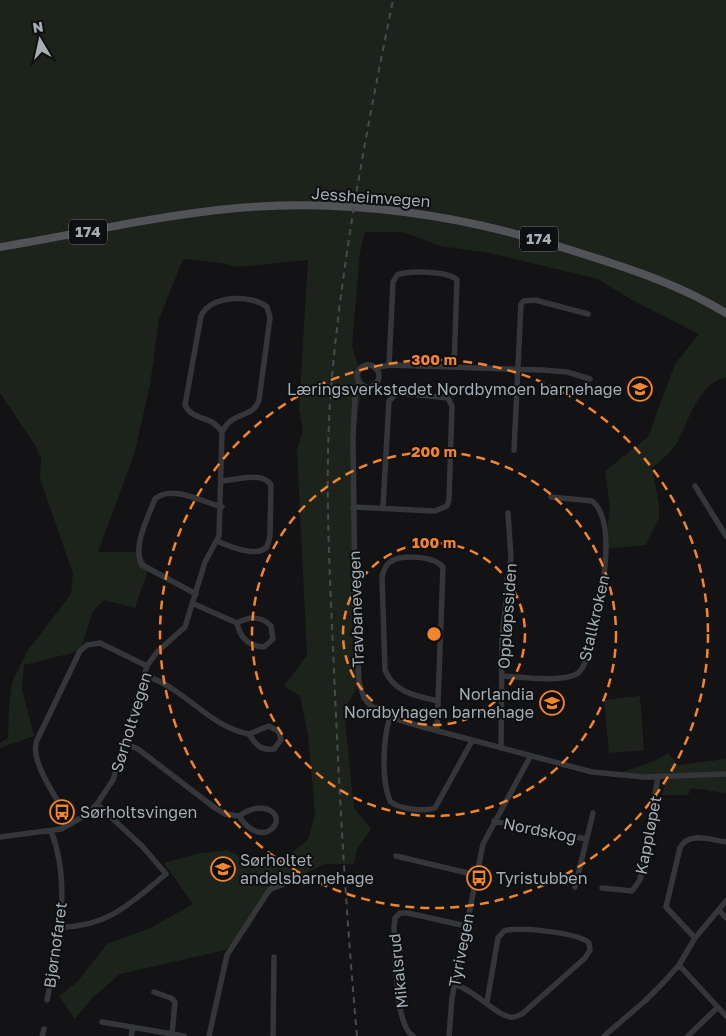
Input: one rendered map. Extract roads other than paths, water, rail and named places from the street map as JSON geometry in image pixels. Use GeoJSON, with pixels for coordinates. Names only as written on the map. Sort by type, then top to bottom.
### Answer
{"type":"FeatureCollection","features":[{"type":"Feature","properties":{"kind":"main road","name":"Jessheimvegen"},"geometry":{"type":"LineString","coordinates":[[0,248],[237,208],[312,205],[388,209],[462,220],[542,240],[656,278],[699,297],[726,313]]}},
{"type":"Feature","properties":{"kind":"street"},"geometry":{"type":"LineString","coordinates":[[389,365],[393,282],[397,275],[407,272],[448,274],[456,280],[454,367]]}},
{"type":"Feature","properties":{"kind":"street"},"geometry":{"type":"LineString","coordinates":[[252,300],[267,307],[270,318],[259,400],[252,411],[231,419],[222,432],[214,421],[194,415],[185,405],[202,316],[207,306],[213,302],[252,300]]}},
{"type":"Feature","properties":{"kind":"street"},"geometry":{"type":"LineString","coordinates":[[514,450],[520,310],[524,301],[536,300],[588,314]]}},
{"type":"Feature","properties":{"kind":"street"},"geometry":{"type":"LineString","coordinates":[[376,368],[378,372],[377,382],[368,387],[359,383],[357,375],[360,368],[368,365],[376,368],[389,365],[567,372],[590,379]]}},
{"type":"Feature","properties":{"kind":"street","name":"Travbanevegen"},"geometry":{"type":"LineString","coordinates":[[359,383],[355,396],[353,431],[353,507],[358,682],[364,698],[370,705],[390,717],[530,757],[592,772],[658,777],[726,774]]}},
{"type":"Feature","properties":{"kind":"street"},"geometry":{"type":"LineString","coordinates":[[353,507],[435,511],[447,506],[449,500],[452,406],[448,398],[400,393],[391,397],[389,401],[383,508]]}},
{"type":"Feature","properties":{"kind":"street","name":"Sørholtvegen"},"geometry":{"type":"LineString","coordinates":[[0,838],[51,831],[71,824],[97,804],[113,780],[148,666],[157,652],[185,627],[194,604],[205,562],[217,541],[221,528],[222,507],[222,432]]}},
{"type":"Feature","properties":{"kind":"street"},"geometry":{"type":"LineString","coordinates":[[217,541],[228,546],[259,552],[267,547],[270,536],[271,491],[268,481],[260,477],[222,481]]}},
{"type":"Feature","properties":{"kind":"street"},"geometry":{"type":"LineString","coordinates":[[695,486],[726,536]]}},
{"type":"Feature","properties":{"kind":"street"},"geometry":{"type":"LineString","coordinates":[[196,594],[142,566],[138,556],[140,545],[155,499],[160,494],[177,494],[222,507]]}},
{"type":"Feature","properties":{"kind":"street","name":"Stallkroken"},"geometry":{"type":"LineString","coordinates":[[503,676],[543,678],[574,675],[582,668],[586,660],[604,586],[606,563],[604,531],[600,512],[592,501],[551,497]]}},
{"type":"Feature","properties":{"kind":"street","name":"Oppløpssiden"},"geometry":{"type":"LineString","coordinates":[[501,748],[502,637],[511,557],[508,513]]}},
{"type":"Feature","properties":{"kind":"street"},"geometry":{"type":"LineString","coordinates":[[437,730],[443,567],[430,559],[395,560],[387,565],[382,576],[385,670],[392,684],[400,690],[438,701]]}},
{"type":"Feature","properties":{"kind":"street"},"geometry":{"type":"LineString","coordinates":[[194,604],[236,622],[252,617],[259,618],[271,626],[273,639],[264,647],[249,643],[242,637],[236,622]]}},
{"type":"Feature","properties":{"kind":"street"},"geometry":{"type":"LineString","coordinates":[[71,824],[36,761],[34,748],[80,651],[87,645],[100,643],[148,666]]}},
{"type":"Feature","properties":{"kind":"street"},"geometry":{"type":"LineString","coordinates":[[144,676],[167,687],[232,729],[249,734],[269,726],[276,728],[281,740],[274,749],[268,750],[256,745],[249,734]]}},
{"type":"Feature","properties":{"kind":"street"},"geometry":{"type":"LineString","coordinates":[[390,717],[386,731],[384,752],[386,784],[390,801],[396,805],[424,810],[435,808],[472,741]]}},
{"type":"Feature","properties":{"kind":"street"},"geometry":{"type":"LineString","coordinates":[[124,742],[138,748],[215,808],[226,814],[239,816],[254,808],[263,808],[272,812],[276,818],[276,825],[273,831],[258,832],[250,830],[239,816]]}},
{"type":"Feature","properties":{"kind":"street","name":"Tyrivegen"},"geometry":{"type":"LineString","coordinates":[[449,1036],[454,984],[483,844],[530,757]]}},
{"type":"Feature","properties":{"kind":"street","name":"Kappløpet"},"geometry":{"type":"LineString","coordinates":[[602,888],[632,891],[640,880],[658,777]]}},
{"type":"Feature","properties":{"kind":"street"},"geometry":{"type":"LineString","coordinates":[[61,927],[88,925],[106,919],[121,910],[166,874],[143,847],[97,804]]}},
{"type":"Feature","properties":{"kind":"street","name":"Nordskog"},"geometry":{"type":"LineString","coordinates":[[574,887],[593,813]]}},
{"type":"Feature","properties":{"kind":"street","name":"Nordskog"},"geometry":{"type":"LineString","coordinates":[[494,821],[586,839]]}},
{"type":"Feature","properties":{"kind":"street","name":"Bjørnofaret"},"geometry":{"type":"LineString","coordinates":[[47,1000],[61,927],[61,885],[51,831]]}},
{"type":"Feature","properties":{"kind":"street"},"geometry":{"type":"LineString","coordinates":[[695,938],[666,907],[680,848],[682,842],[690,838],[726,842]]}},
{"type":"Feature","properties":{"kind":"street"},"geometry":{"type":"LineString","coordinates":[[396,856],[476,875]]}},
{"type":"Feature","properties":{"kind":"street"},"geometry":{"type":"LineString","coordinates":[[209,1036],[227,955],[270,889],[282,885]]}},
{"type":"Feature","properties":{"kind":"street"},"geometry":{"type":"LineString","coordinates":[[604,1036],[645,1001],[679,965],[695,938],[726,902]]}},
{"type":"Feature","properties":{"kind":"street"},"geometry":{"type":"LineString","coordinates":[[719,910],[726,918]]}},
{"type":"Feature","properties":{"kind":"street","name":"Mikalsrud"},"geometry":{"type":"LineString","coordinates":[[413,1036],[406,1029],[400,1002],[394,928],[395,918],[400,913],[408,912],[466,926]]}},
{"type":"Feature","properties":{"kind":"street"},"geometry":{"type":"LineString","coordinates":[[454,984],[464,987],[506,1016],[512,1017],[522,1014],[585,958],[590,950],[589,943],[581,938],[526,929],[504,931],[498,938],[487,1002]]}},
{"type":"Feature","properties":{"kind":"street"},"geometry":{"type":"LineString","coordinates":[[272,1036],[274,957]]}},
{"type":"Feature","properties":{"kind":"street"},"geometry":{"type":"LineString","coordinates":[[679,965],[687,971],[716,1008],[726,1016]]}},
{"type":"Feature","properties":{"kind":"street"},"geometry":{"type":"LineString","coordinates":[[154,992],[171,998],[175,1002],[172,1034]]}},
{"type":"Feature","properties":{"kind":"street"},"geometry":{"type":"LineString","coordinates":[[688,1036],[716,1008]]}},
{"type":"Feature","properties":{"kind":"street"},"geometry":{"type":"LineString","coordinates":[[102,1022],[184,1036]]}},
{"type":"Feature","properties":{"kind":"street"},"geometry":{"type":"LineString","coordinates":[[131,1036],[133,1028]]}},
{"type":"Feature","properties":{"kind":"railway"},"geometry":{"type":"LineString","coordinates":[[357,1036],[346,899],[336,716],[328,529],[329,423],[336,339],[349,241],[365,144],[393,0]]}},
{"type":"Feature","properties":{"kind":"place","name":"Læringsverkstedet Nordbymoen barnehage"},"geometry":{"type":"Point","coordinates":[640,389]}},
{"type":"Feature","properties":{"kind":"place","name":"Norlandia Nordbyhagen barnehage"},"geometry":{"type":"Point","coordinates":[552,703]}},
{"type":"Feature","properties":{"kind":"place","name":"Sørholtsvingen"},"geometry":{"type":"Point","coordinates":[62,812]}},
{"type":"Feature","properties":{"kind":"place","name":"Sørholtet andelsbarnehage"},"geometry":{"type":"Point","coordinates":[223,869]}},
{"type":"Feature","properties":{"kind":"place","name":"Tyristubben"},"geometry":{"type":"Point","coordinates":[479,878]}}]}
